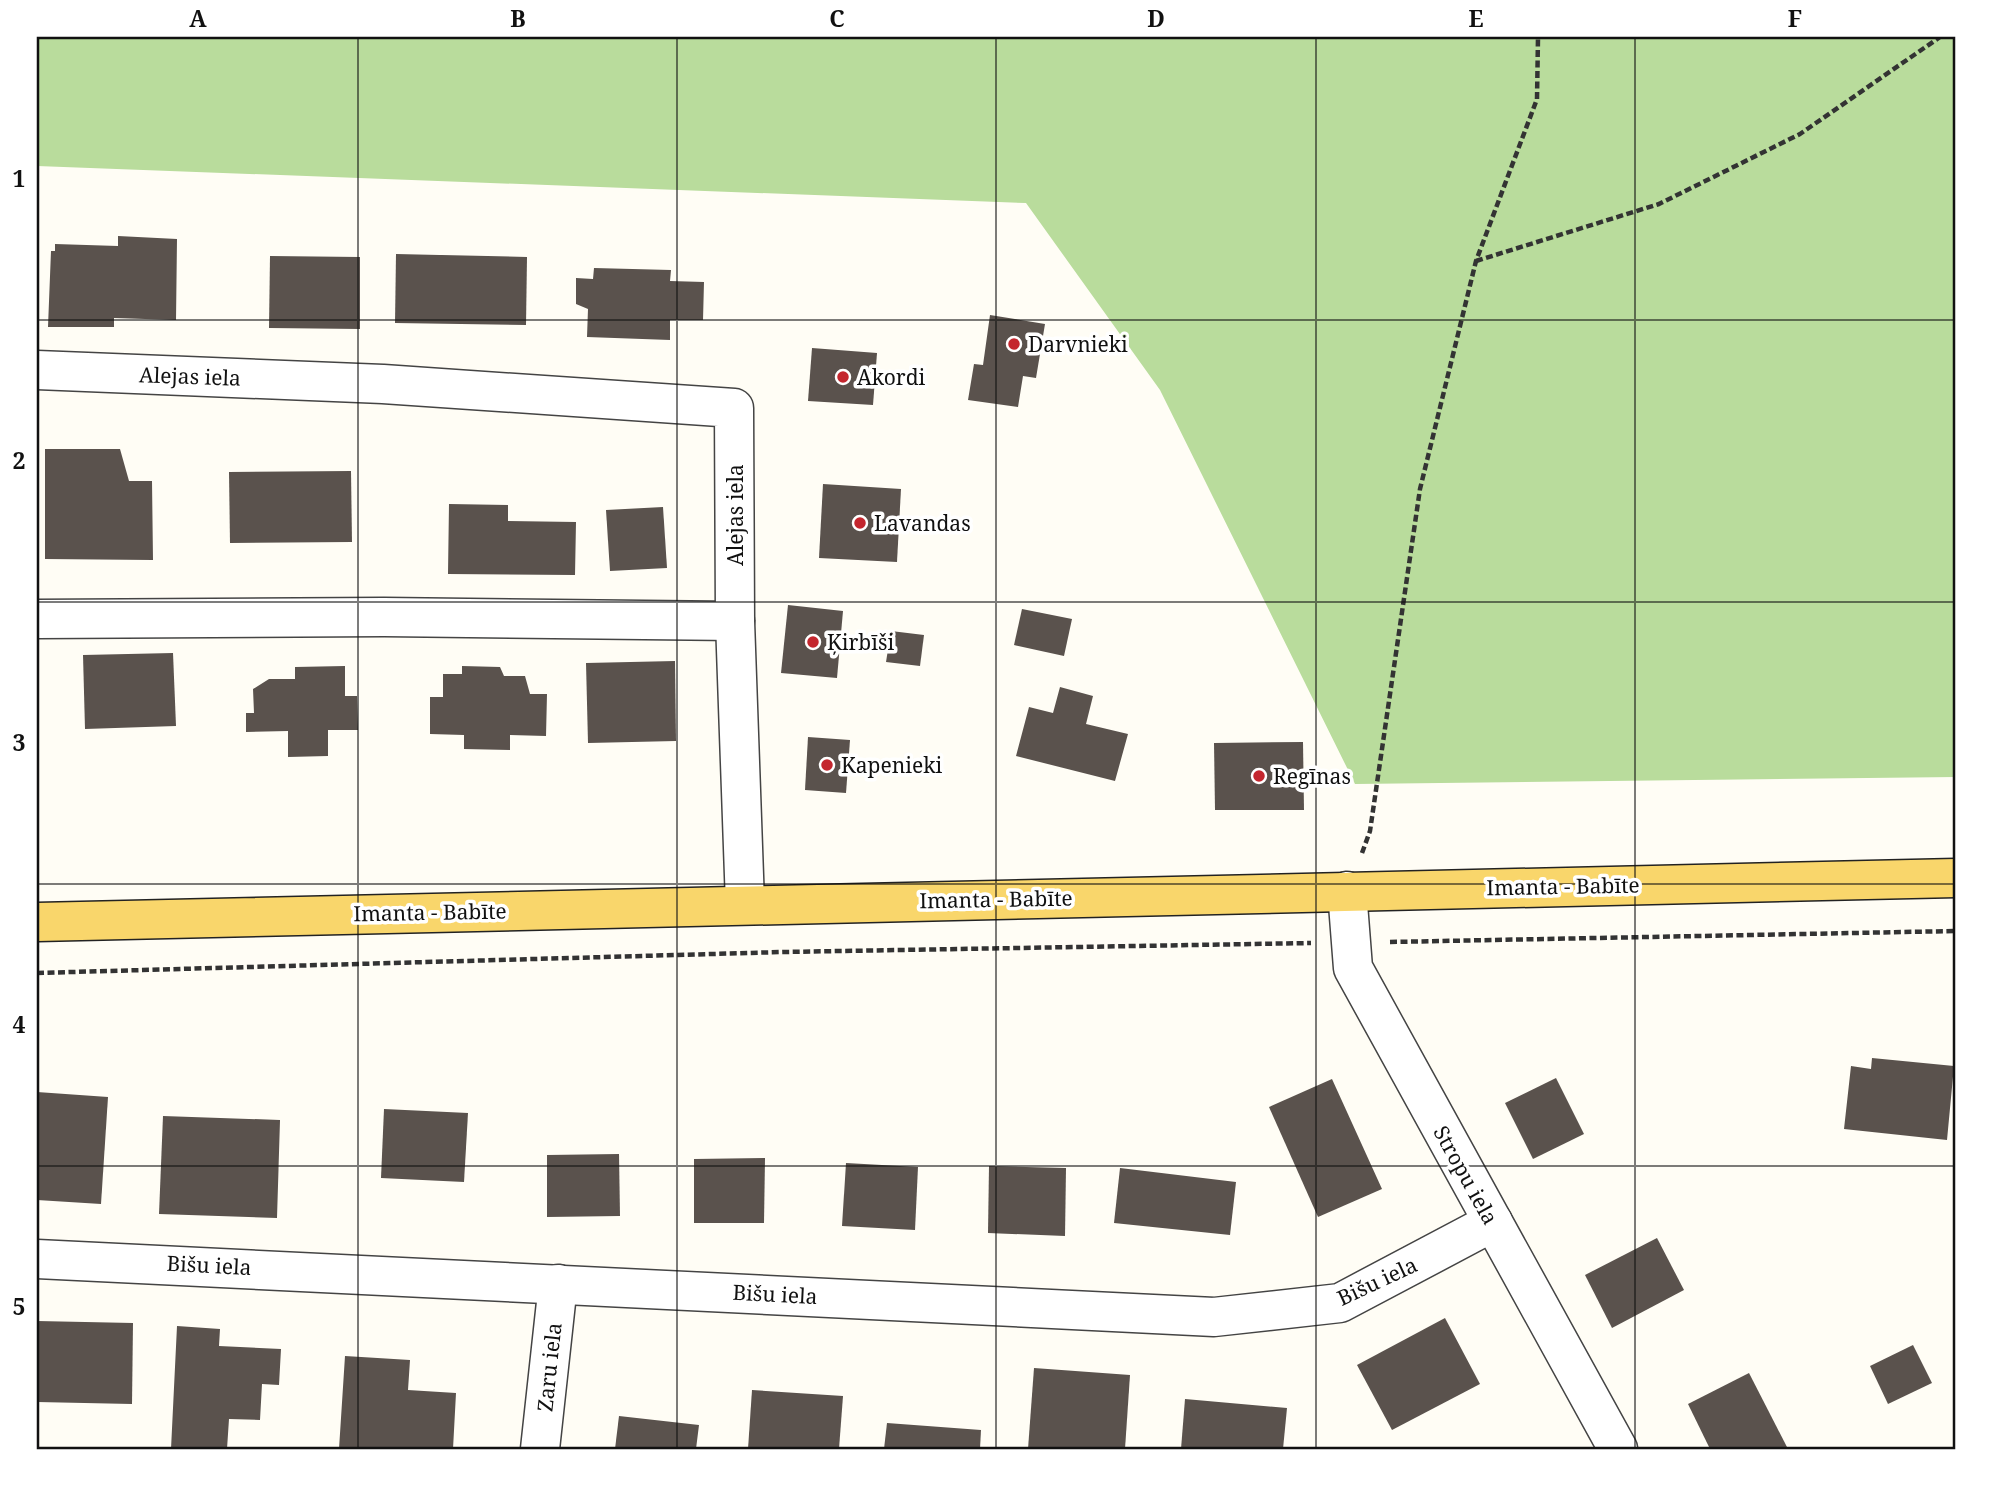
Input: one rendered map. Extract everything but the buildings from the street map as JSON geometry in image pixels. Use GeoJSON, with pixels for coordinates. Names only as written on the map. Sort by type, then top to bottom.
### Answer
{"type":"FeatureCollection","features":[{"type":"Feature","properties":{"kind":"main road","name":"Imanta - Babīte"},"geometry":{"type":"LineString","coordinates":[[37,922],[1956,878]]}},
{"type":"Feature","properties":{"kind":"street","name":"Alejas iela"},"geometry":{"type":"LineString","coordinates":[[37,370],[383,384],[734,408],[735,621]]}},
{"type":"Feature","properties":{"kind":"street"},"geometry":{"type":"LineString","coordinates":[[37,619],[384,617],[735,621],[745,904]]}},
{"type":"Feature","properties":{"kind":"street","name":"Stropu iela"},"geometry":{"type":"LineString","coordinates":[[1347,891],[1353,968],[1618,1449]]}},
{"type":"Feature","properties":{"kind":"street","name":"Bišu iela"},"geometry":{"type":"LineString","coordinates":[[37,1259],[1214,1317],[1340,1303],[1493,1222]]}},
{"type":"Feature","properties":{"kind":"street","name":"Zaru iela"},"geometry":{"type":"LineString","coordinates":[[540,1449],[558,1284]]}},
{"type":"Feature","properties":{"kind":"path"},"geometry":{"type":"LineString","coordinates":[[1347,891],[1370,831],[1420,489],[1476,261],[1536,99],[1538,37]]}},
{"type":"Feature","properties":{"kind":"path"},"geometry":{"type":"LineString","coordinates":[[1476,261],[1659,204],[1800,134],[1940,37]]}},
{"type":"Feature","properties":{"kind":"path"},"geometry":{"type":"LineString","coordinates":[[37,973],[796,952],[1956,931]]}},
{"type":"Feature","properties":{"kind":"green space"},"geometry":{"type":"Polygon","coordinates":[[[37,37],[1956,37],[1956,777],[1355,784],[1160,390],[1026,203],[37,166],[37,37]]]}},
{"type":"Feature","properties":{"kind":"place","name":"Darvnieki"},"geometry":{"type":"Point","coordinates":[1014,344]}},
{"type":"Feature","properties":{"kind":"place","name":"Akordi"},"geometry":{"type":"Point","coordinates":[843,377]}},
{"type":"Feature","properties":{"kind":"place","name":"Lavandas"},"geometry":{"type":"Point","coordinates":[860,523]}},
{"type":"Feature","properties":{"kind":"place","name":"Ķirbīši"},"geometry":{"type":"Point","coordinates":[813,642]}},
{"type":"Feature","properties":{"kind":"place","name":"Kapenieki"},"geometry":{"type":"Point","coordinates":[827,765]}},
{"type":"Feature","properties":{"kind":"place","name":"Regīnas"},"geometry":{"type":"Point","coordinates":[1259,776]}}]}
